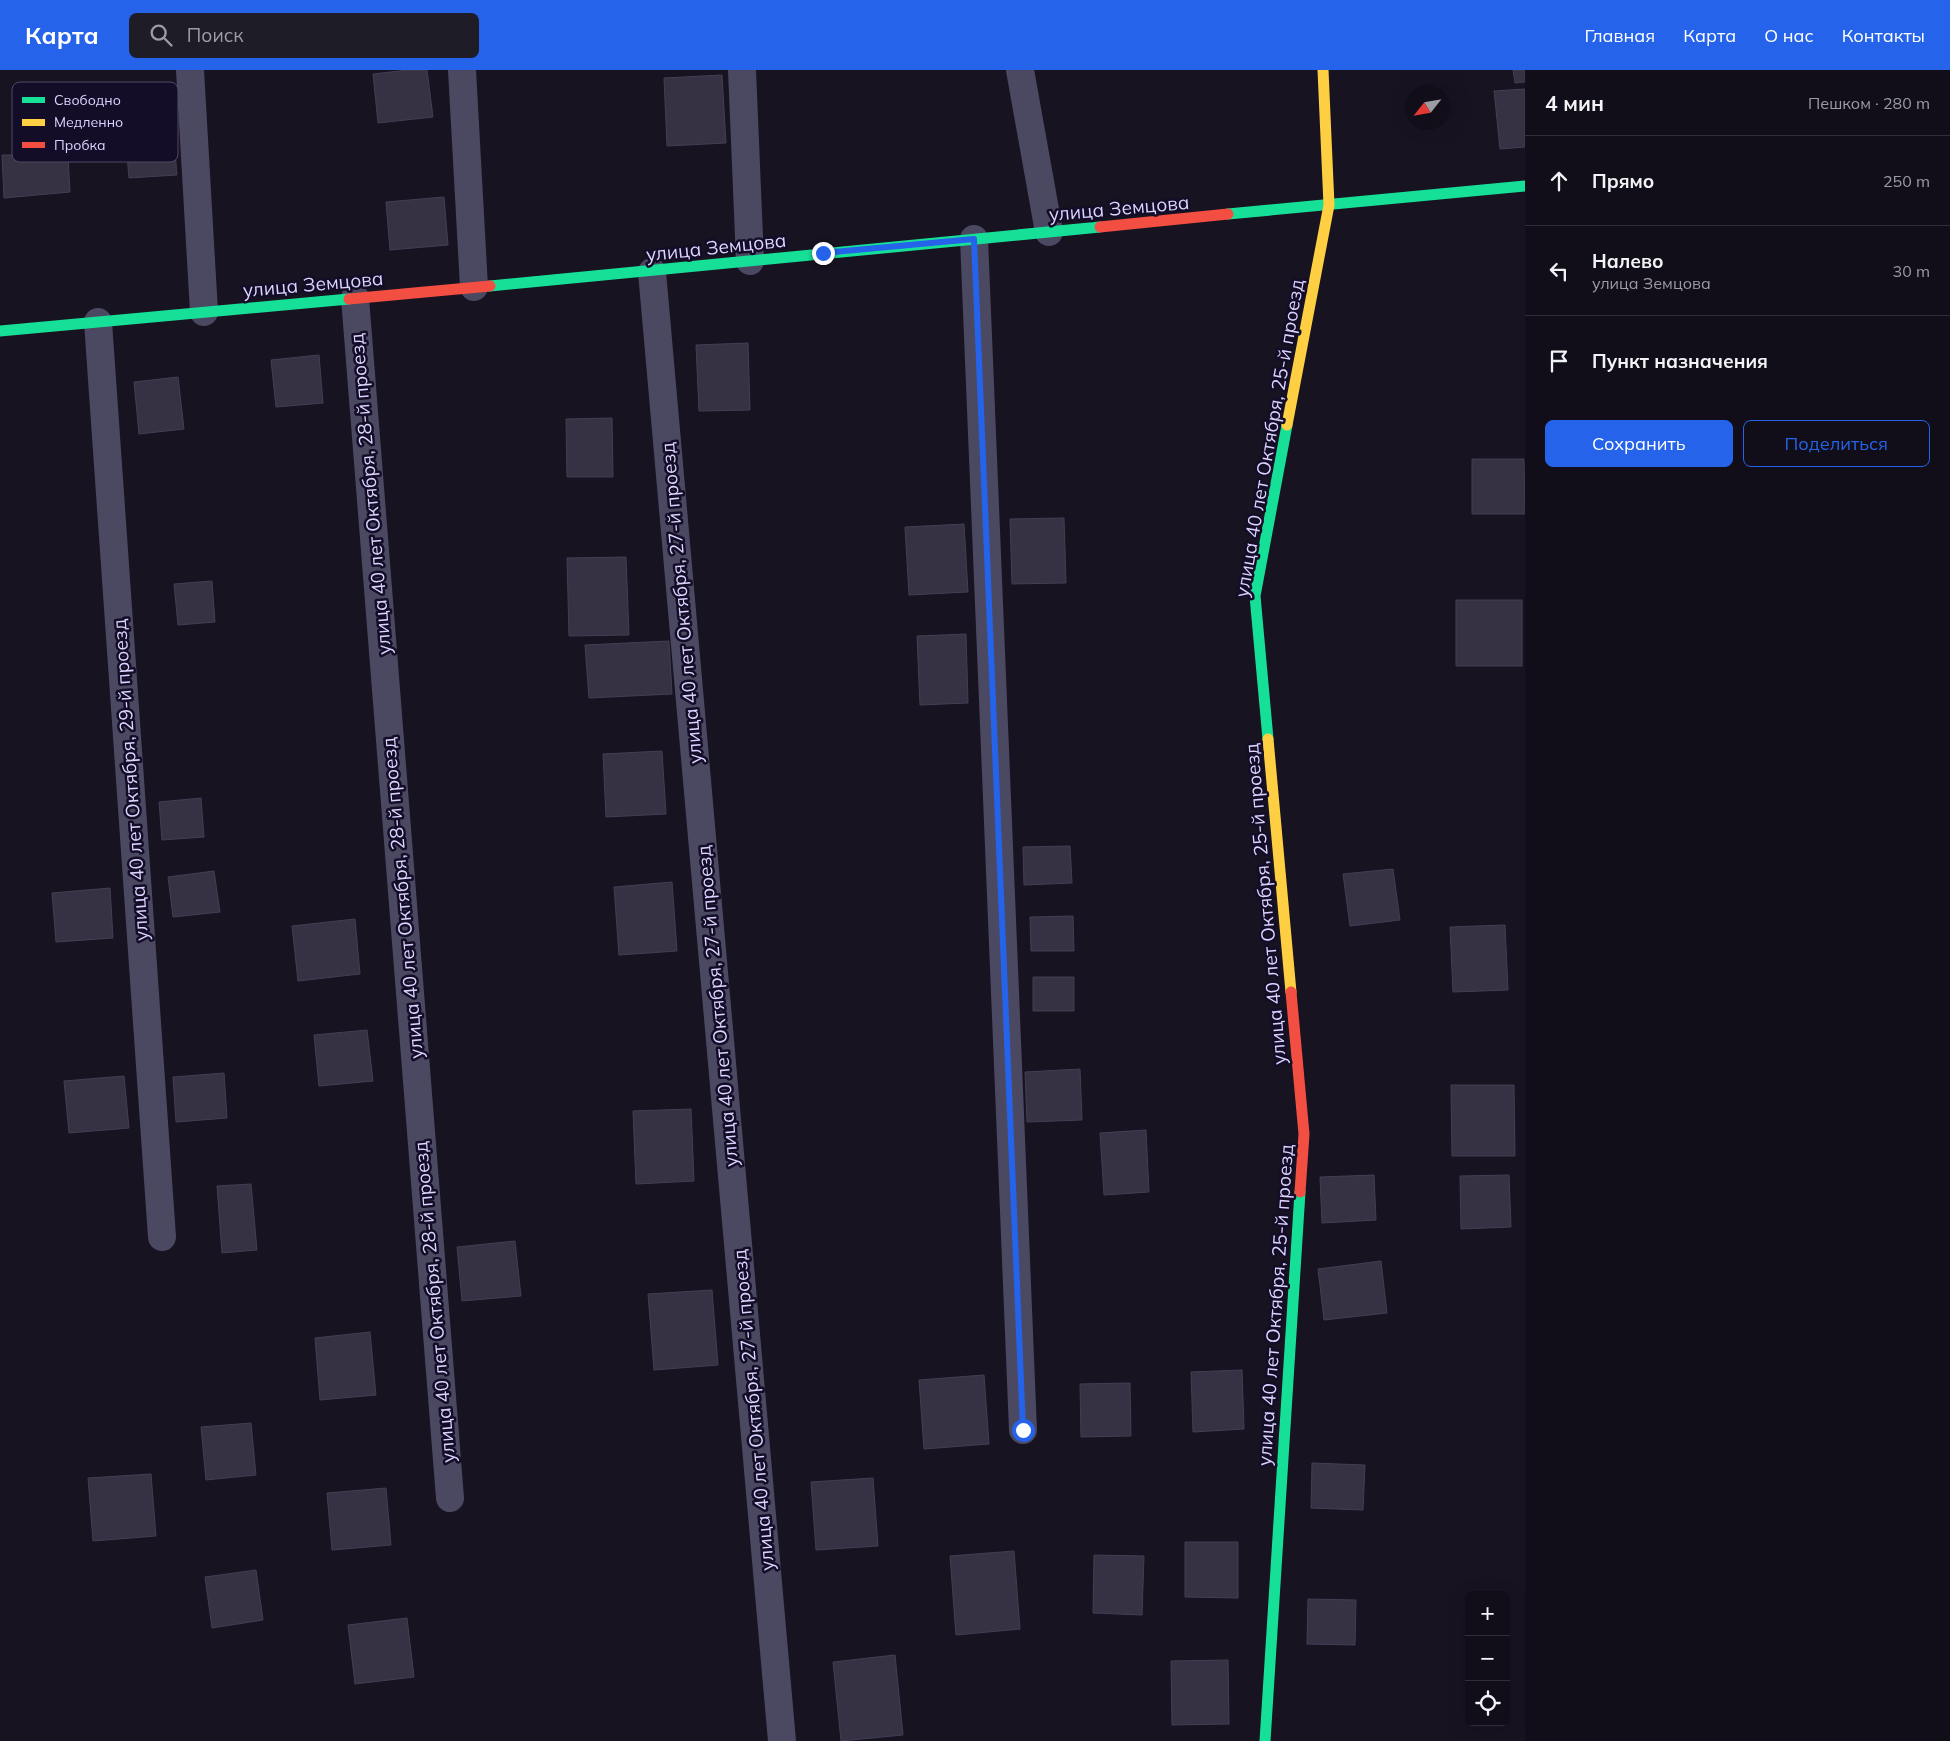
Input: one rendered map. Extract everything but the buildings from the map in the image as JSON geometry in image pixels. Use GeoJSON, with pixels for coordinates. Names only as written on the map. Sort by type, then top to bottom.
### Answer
{"type":"FeatureCollection","features":[{"type":"Feature","properties":{"kind":"street"},"geometry":{"type":"LineString","coordinates":[[190,70],[204,312]]}},
{"type":"Feature","properties":{"kind":"street"},"geometry":{"type":"LineString","coordinates":[[462,70],[474,287]]}},
{"type":"Feature","properties":{"kind":"street"},"geometry":{"type":"LineString","coordinates":[[742,70],[750,261]]}},
{"type":"Feature","properties":{"kind":"street"},"geometry":{"type":"LineString","coordinates":[[1020,70],[1049,232]]}},
{"type":"Feature","properties":{"kind":"street","name":"улица 40 лет Октября, 25-й проезд"},"geometry":{"type":"LineString","coordinates":[[1265,1741],[1304,1134],[1255,596],[1329,205],[1323,70]]}},
{"type":"Feature","properties":{"kind":"street","name":"улица Земцова"},"geometry":{"type":"LineString","coordinates":[[0,331],[652,272],[1525,186]]}},
{"type":"Feature","properties":{"kind":"street"},"geometry":{"type":"LineString","coordinates":[[974,239],[1023,1430]]}},
{"type":"Feature","properties":{"kind":"street","name":"улица 40 лет Октября, 27-й проезд"},"geometry":{"type":"LineString","coordinates":[[652,272],[782,1741]]}},
{"type":"Feature","properties":{"kind":"street","name":"улица 40 лет Октября, 28-й проезд"},"geometry":{"type":"LineString","coordinates":[[355,298],[450,1498]]}},
{"type":"Feature","properties":{"kind":"street","name":"улица 40 лет Октября, 29-й проезд"},"geometry":{"type":"LineString","coordinates":[[98,322],[162,1237]]}},
{"type":"Feature","properties":{"kind":"traffic: fast"},"geometry":{"type":"LineString","coordinates":[[1228,214],[1525,186]]}},
{"type":"Feature","properties":{"kind":"traffic: fast"},"geometry":{"type":"LineString","coordinates":[[490,286],[1100,227]]}},
{"type":"Feature","properties":{"kind":"traffic: fast"},"geometry":{"type":"LineString","coordinates":[[0,331],[349,299]]}},
{"type":"Feature","properties":{"kind":"traffic: fast"},"geometry":{"type":"LineString","coordinates":[[1268,739],[1255,596],[1287,425]]}},
{"type":"Feature","properties":{"kind":"traffic: fast"},"geometry":{"type":"LineString","coordinates":[[1265,1741],[1300,1192]]}},
{"type":"Feature","properties":{"kind":"traffic: slow"},"geometry":{"type":"LineString","coordinates":[[1287,425],[1329,205],[1323,70]]}},
{"type":"Feature","properties":{"kind":"traffic: slow"},"geometry":{"type":"LineString","coordinates":[[1268,739],[1291,992]]}},
{"type":"Feature","properties":{"kind":"traffic: jam"},"geometry":{"type":"LineString","coordinates":[[1100,227],[1228,214]]}},
{"type":"Feature","properties":{"kind":"traffic: jam"},"geometry":{"type":"LineString","coordinates":[[349,299],[490,286]]}},
{"type":"Feature","properties":{"kind":"traffic: jam"},"geometry":{"type":"LineString","coordinates":[[1291,992],[1304,1134],[1300,1192]]}},
{"type":"Feature","properties":{"kind":"route"},"geometry":{"type":"LineString","coordinates":[[823,253],[974,239],[1023,1430]]}}]}
